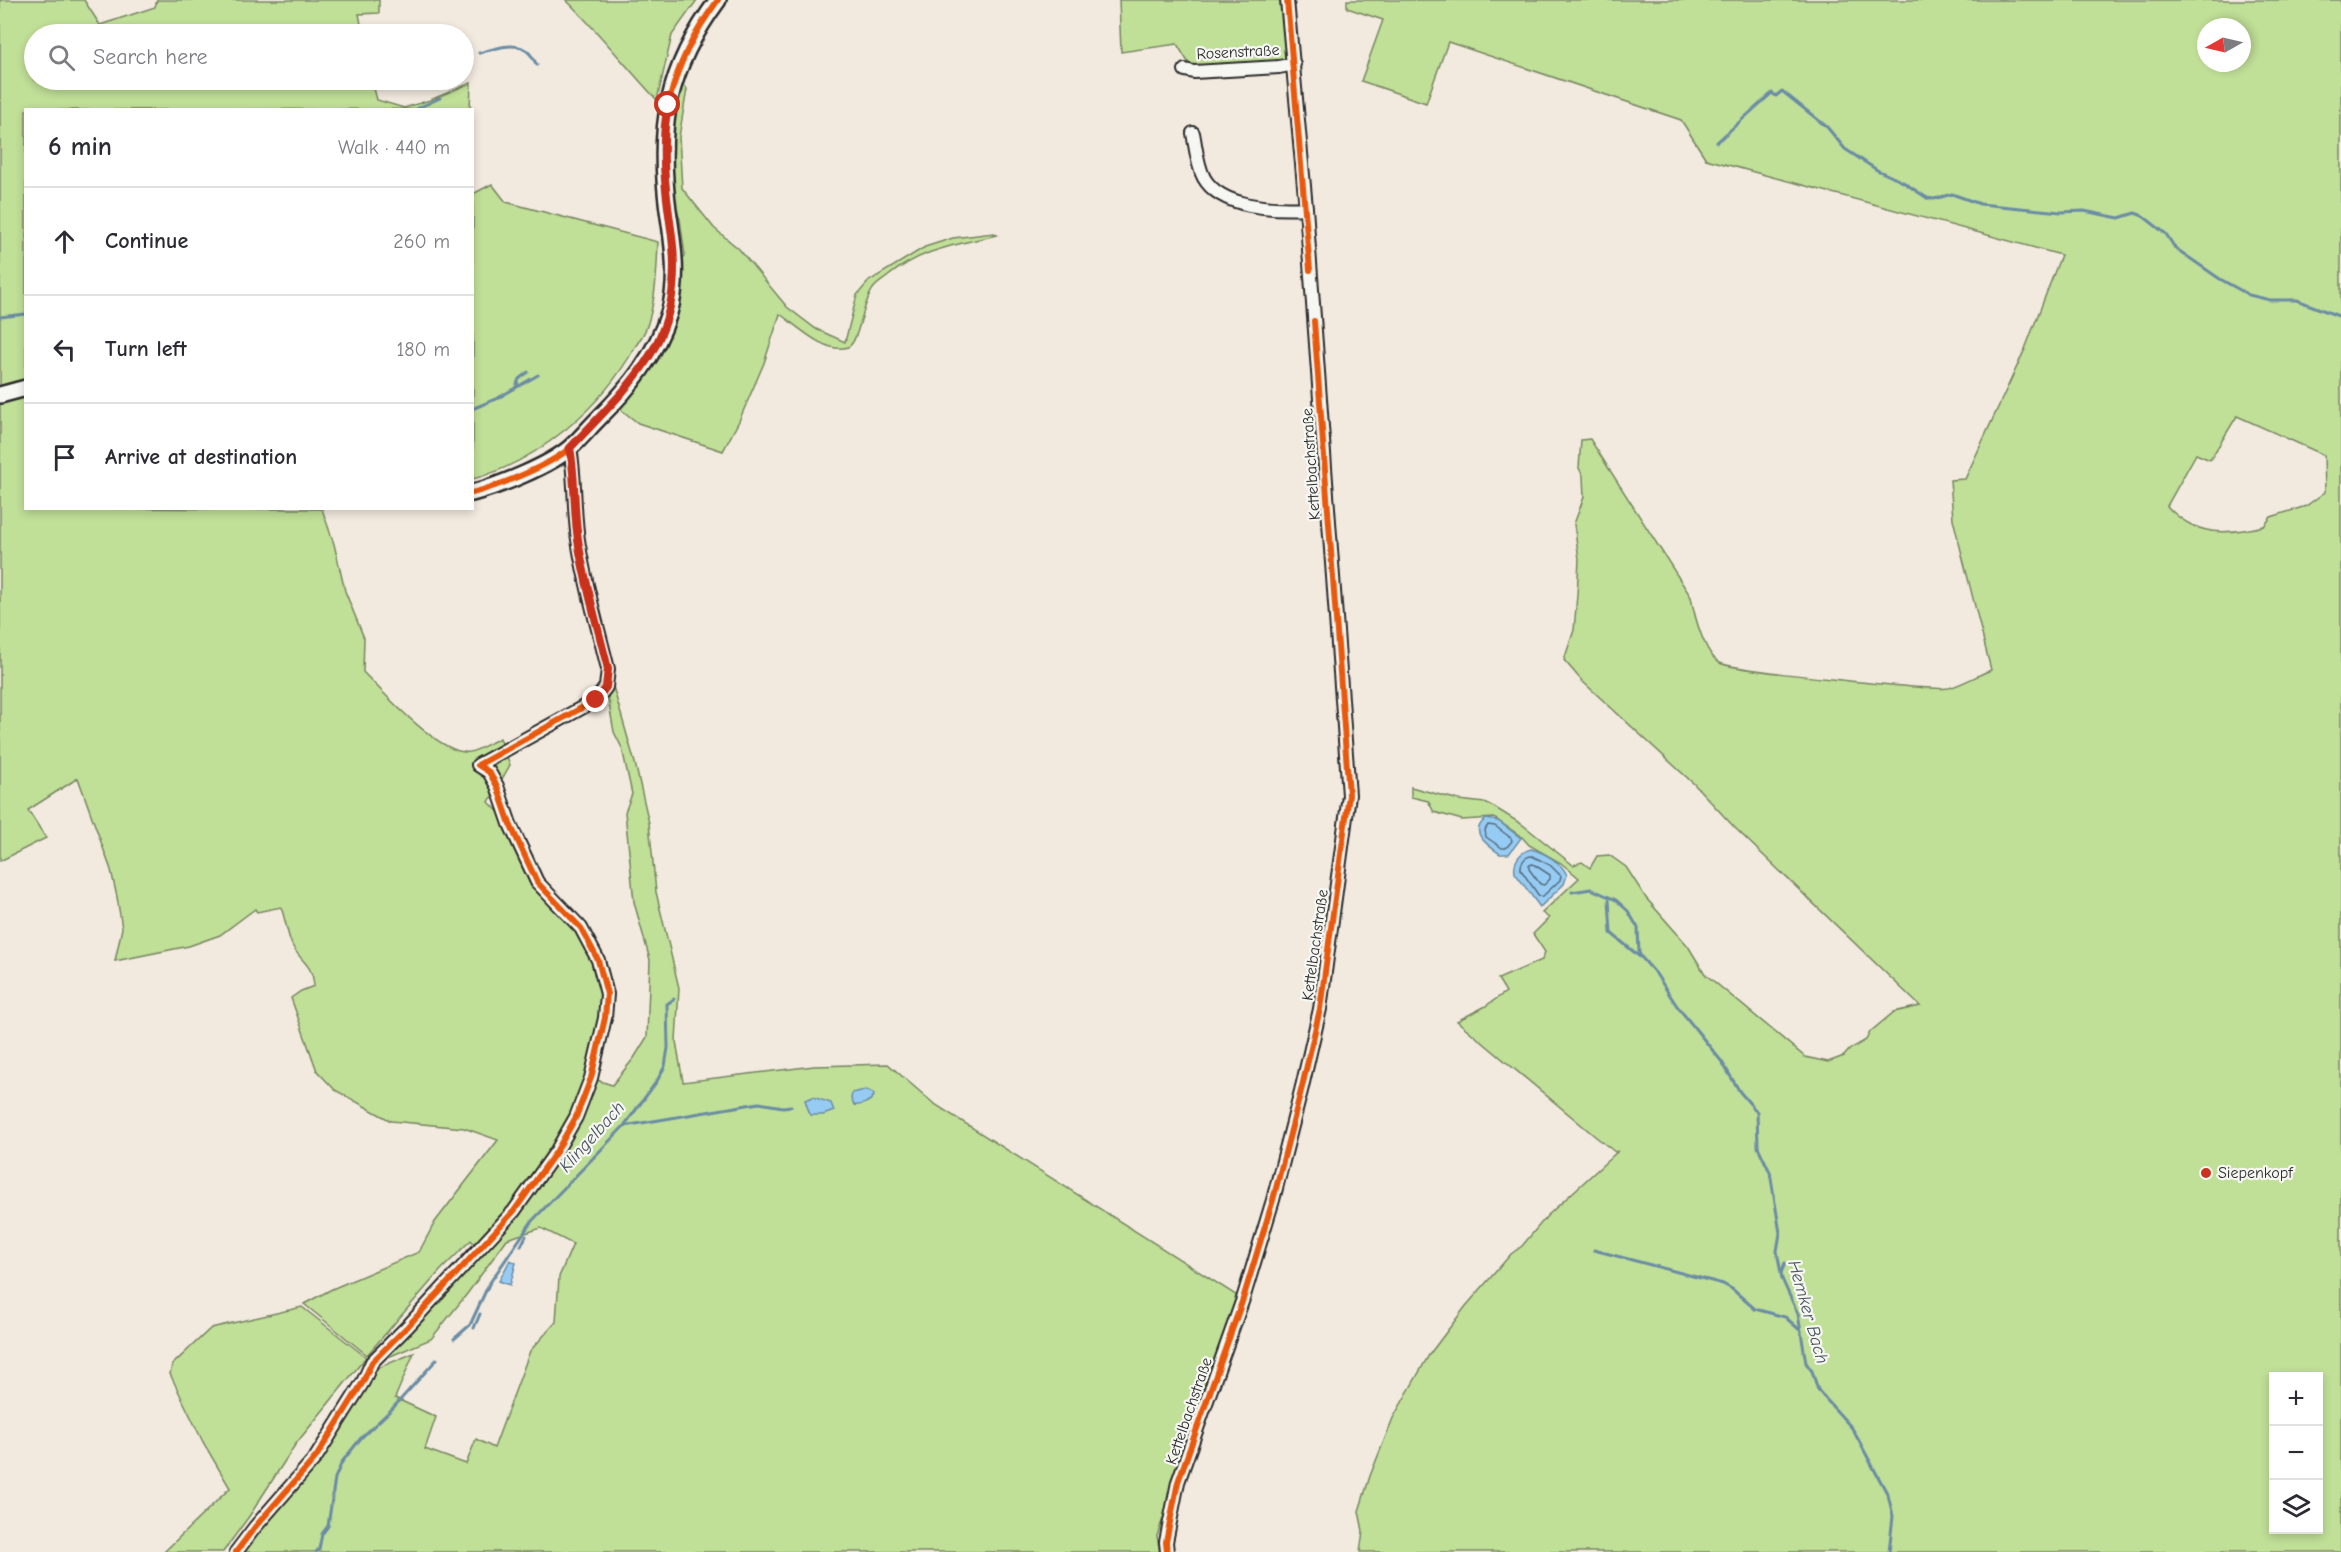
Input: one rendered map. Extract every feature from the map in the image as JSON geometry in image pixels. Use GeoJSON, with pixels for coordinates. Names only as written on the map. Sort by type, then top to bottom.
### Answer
{"type":"FeatureCollection","features":[{"type":"Feature","properties":{"kind":"main road"},"geometry":{"type":"LineString","coordinates":[[474,492],[534,469],[570,448],[614,403],[652,355],[669,312],[675,274],[663,158],[666,112],[676,74],[690,43],[718,0]]}},
{"type":"Feature","properties":{"kind":"main road"},"geometry":{"type":"LineString","coordinates":[[0,395],[24,389]]}},
{"type":"Feature","properties":{"kind":"street","name":"Kettelbachstraße"},"geometry":{"type":"LineString","coordinates":[[1167,1552],[1166,1542],[1178,1482],[1250,1277],[1273,1200],[1302,1087],[1320,1009],[1349,795],[1306,208],[1287,0]]}},
{"type":"Feature","properties":{"kind":"street","name":"Rosenstraße"},"geometry":{"type":"LineString","coordinates":[[1185,70],[1279,67],[1294,64]]}},
{"type":"Feature","properties":{"kind":"street"},"geometry":{"type":"LineString","coordinates":[[1193,133],[1198,163],[1204,179],[1216,193],[1256,206],[1284,209],[1306,208]]}},
{"type":"Feature","properties":{"kind":"street"},"geometry":{"type":"LineString","coordinates":[[236,1552],[316,1457],[363,1382],[372,1362],[514,1211],[556,1152],[576,1117],[591,1078],[605,1018],[607,994],[598,960],[581,928],[537,882],[510,824],[497,786],[489,772],[478,765],[596,700],[606,687],[608,669],[579,546],[574,513],[574,470],[570,448]]}},
{"type":"Feature","properties":{"kind":"green space"},"geometry":{"type":"Polygon","coordinates":[[[0,0],[84,0],[99,24],[24,24],[24,90],[374,90],[377,100],[404,108],[24,108],[24,510],[322,510],[334,544],[345,591],[364,638],[363,672],[413,721],[444,744],[458,751],[470,752],[500,738],[510,765],[489,802],[510,824],[537,882],[581,928],[607,994],[591,1078],[612,1085],[634,1058],[647,1037],[650,960],[634,902],[625,812],[632,794],[622,748],[614,732],[606,687],[608,669],[635,763],[649,823],[656,892],[679,988],[676,1041],[683,1082],[814,1066],[888,1064],[933,1103],[1239,1297],[1157,1536],[1160,1552],[239,1552],[337,1416],[375,1369],[414,1353],[395,1398],[436,1417],[425,1449],[466,1464],[476,1439],[494,1448],[530,1351],[556,1322],[559,1277],[573,1244],[541,1228],[507,1239],[431,1339],[386,1358],[480,1251],[471,1240],[440,1271],[367,1355],[304,1304],[332,1289],[419,1252],[435,1222],[498,1140],[464,1128],[391,1121],[335,1090],[317,1071],[291,998],[314,986],[313,978],[309,967],[292,945],[281,907],[257,912],[255,909],[220,935],[189,946],[115,961],[122,928],[117,897],[111,870],[78,778],[28,810],[46,838],[0,861],[0,0]]]}},
{"type":"Feature","properties":{"kind":"green space"},"geometry":{"type":"Polygon","coordinates":[[[157,0],[379,0],[379,13],[359,14],[361,24],[103,24],[155,7],[157,0]]]}},
{"type":"Feature","properties":{"kind":"green space"},"geometry":{"type":"Polygon","coordinates":[[[566,0],[697,0],[672,35],[657,100],[589,24],[566,0]]]}},
{"type":"Feature","properties":{"kind":"green space"},"geometry":{"type":"Polygon","coordinates":[[[1119,0],[1287,0],[1294,64],[1194,72],[1177,44],[1121,52],[1119,0]]]}},
{"type":"Feature","properties":{"kind":"green space"},"geometry":{"type":"Polygon","coordinates":[[[1347,0],[2341,0],[2341,1552],[1360,1552],[1363,1531],[1359,1511],[1370,1476],[1393,1418],[1429,1355],[1466,1306],[1511,1254],[1522,1246],[1547,1216],[1618,1151],[1615,1152],[1596,1137],[1457,1021],[1506,992],[1498,979],[1542,960],[1545,952],[1533,934],[1549,918],[1542,913],[1579,878],[1561,863],[1529,845],[1522,837],[1494,818],[1462,820],[1434,812],[1428,801],[1411,797],[1411,787],[1494,807],[1523,825],[1573,865],[1582,862],[1590,868],[1597,856],[1609,855],[1626,867],[1646,898],[1688,946],[1705,974],[1805,1057],[1828,1062],[1844,1056],[1850,1049],[1866,1040],[1870,1032],[1894,1012],[1920,1006],[1735,828],[1694,784],[1582,681],[1564,660],[1574,630],[1577,595],[1579,559],[1574,524],[1584,497],[1583,476],[1579,468],[1581,440],[1590,439],[1691,597],[1697,623],[1705,643],[1720,663],[1793,675],[1949,688],[1991,670],[1953,519],[1950,480],[1965,479],[2025,349],[2061,255],[1706,159],[1681,120],[1448,42],[1426,103],[1361,81],[1383,20],[1347,8],[1347,0]],[[2237,416],[2210,460],[2196,454],[2167,506],[2178,516],[2200,528],[2224,532],[2264,526],[2271,517],[2306,506],[2325,492],[2324,455],[2237,416]]]}},
{"type":"Feature","properties":{"kind":"green space"},"geometry":{"type":"Polygon","coordinates":[[[680,83],[687,89],[679,137],[682,188],[714,228],[739,249],[787,307],[816,329],[845,342],[857,295],[869,281],[925,247],[953,238],[994,233],[997,235],[926,254],[879,283],[874,287],[866,302],[855,338],[848,347],[830,347],[821,343],[780,314],[764,363],[739,421],[723,451],[638,423],[619,408],[649,371],[663,347],[676,303],[682,259],[685,256],[680,219],[673,203],[670,130],[680,83]]]}},
{"type":"Feature","properties":{"kind":"green space"},"geometry":{"type":"Polygon","coordinates":[[[454,90],[471,90],[470,108],[404,108],[454,90]]]}},
{"type":"Feature","properties":{"kind":"green space"},"geometry":{"type":"Polygon","coordinates":[[[492,184],[506,202],[658,242],[653,303],[646,329],[605,390],[587,410],[545,445],[498,471],[474,479],[474,193],[492,184]]]}},
{"type":"Feature","properties":{"kind":"green space"},"geometry":{"type":"Polygon","coordinates":[[[302,1307],[366,1357],[295,1445],[223,1552],[164,1552],[230,1488],[203,1442],[170,1374],[172,1365],[211,1328],[302,1307]]]}},
{"type":"Feature","properties":{"kind":"water"},"geometry":{"type":"Polygon","coordinates":[[[1486,819],[1498,821],[1521,838],[1509,854],[1500,854],[1490,847],[1479,834],[1481,824],[1486,819]]]}},
{"type":"Feature","properties":{"kind":"water"},"geometry":{"type":"Polygon","coordinates":[[[1531,849],[1552,859],[1567,875],[1564,884],[1540,907],[1515,873],[1518,858],[1531,849]]]}},
{"type":"Feature","properties":{"kind":"water"},"geometry":{"type":"Polygon","coordinates":[[[866,1090],[874,1096],[865,1103],[854,1105],[851,1099],[852,1093],[866,1090]]]}},
{"type":"Feature","properties":{"kind":"water"},"geometry":{"type":"Polygon","coordinates":[[[813,1097],[831,1103],[834,1111],[823,1115],[810,1115],[805,1100],[813,1097]]]}},
{"type":"Feature","properties":{"kind":"water"},"geometry":{"type":"Polygon","coordinates":[[[510,1260],[516,1263],[510,1285],[499,1281],[510,1260]]]}},
{"type":"Feature","properties":{"kind":"waterway"},"geometry":{"type":"LineString","coordinates":[[479,53],[504,46],[523,48],[537,65]]}},
{"type":"Feature","properties":{"kind":"waterway"},"geometry":{"type":"LineString","coordinates":[[1717,142],[1772,93],[1776,96],[1782,91],[1827,127],[1845,149],[1927,198],[1934,199],[1952,194],[1980,204],[2061,212],[2084,211],[2119,218],[2135,213],[2143,216],[2166,234],[2175,248],[2220,279],[2249,295],[2270,300],[2297,300],[2341,317]]}},
{"type":"Feature","properties":{"kind":"waterway"},"geometry":{"type":"LineString","coordinates":[[418,108],[440,98]]}},
{"type":"Feature","properties":{"kind":"waterway"},"geometry":{"type":"LineString","coordinates":[[0,317],[24,314]]}},
{"type":"Feature","properties":{"kind":"waterway"},"geometry":{"type":"LineString","coordinates":[[516,387],[519,379],[528,372]]}},
{"type":"Feature","properties":{"kind":"waterway"},"geometry":{"type":"LineString","coordinates":[[474,408],[498,398],[538,375]]}},
{"type":"Feature","properties":{"kind":"waterway","name":"Hemker Bach"},"geometry":{"type":"LineString","coordinates":[[1572,892],[1591,889],[1616,900],[1628,911],[1638,928],[1639,953],[1642,958],[1722,1062],[1740,1092],[1757,1112],[1758,1147],[1770,1172],[1780,1233],[1777,1251],[1782,1279],[1798,1314],[1806,1363],[1812,1371],[1818,1390],[1852,1428],[1888,1495],[1893,1516],[1889,1552]]}},
{"type":"Feature","properties":{"kind":"waterway"},"geometry":{"type":"LineString","coordinates":[[1609,900],[1611,933],[1640,957]]}},
{"type":"Feature","properties":{"kind":"waterway","name":"Klingelbach"},"geometry":{"type":"LineString","coordinates":[[454,1339],[470,1325],[489,1284],[532,1221],[624,1126],[657,1081],[665,1066],[668,1048],[667,1004],[674,999]]}},
{"type":"Feature","properties":{"kind":"waterway"},"geometry":{"type":"LineString","coordinates":[[624,1126],[759,1103],[791,1106]]}},
{"type":"Feature","properties":{"kind":"waterway"},"geometry":{"type":"LineString","coordinates":[[521,1246],[526,1236]]}},
{"type":"Feature","properties":{"kind":"waterway"},"geometry":{"type":"LineString","coordinates":[[1594,1250],[1723,1284],[1755,1309],[1785,1317],[1801,1331]]}},
{"type":"Feature","properties":{"kind":"waterway","name":"Hemker Bach"},"geometry":{"type":"LineString","coordinates":[[1781,1273],[1785,1263]]}},
{"type":"Feature","properties":{"kind":"waterway"},"geometry":{"type":"LineString","coordinates":[[474,1328],[480,1314]]}},
{"type":"Feature","properties":{"kind":"waterway","name":"Klingelbach"},"geometry":{"type":"LineString","coordinates":[[316,1552],[319,1549],[322,1534],[328,1526],[335,1478],[342,1462],[361,1438],[392,1409],[437,1359]]}},
{"type":"Feature","properties":{"kind":"cycle path"},"geometry":{"type":"LineString","coordinates":[[474,492],[524,474],[551,461],[571,447],[641,370],[657,343],[669,313],[674,288],[673,248],[664,151],[670,99],[687,50],[718,0]]}},
{"type":"Feature","properties":{"kind":"cycle path"},"geometry":{"type":"LineString","coordinates":[[1287,0],[1310,270]]}},
{"type":"Feature","properties":{"kind":"cycle path"},"geometry":{"type":"LineString","coordinates":[[1167,1552],[1166,1542],[1178,1482],[1243,1299],[1273,1200],[1302,1087],[1320,1009],[1349,795],[1314,321]]}},
{"type":"Feature","properties":{"kind":"cycle path"},"geometry":{"type":"LineString","coordinates":[[236,1552],[316,1457],[363,1382],[372,1362],[514,1211],[556,1152],[576,1117],[591,1078],[605,1018],[607,994],[598,960],[581,928],[537,882],[510,824],[497,786],[489,772],[478,765],[596,700],[606,687],[608,669],[579,546],[570,448]]}},
{"type":"Feature","properties":{"kind":"place","name":"Siepenkopf"},"geometry":{"type":"Point","coordinates":[2206,1173]}},
{"type":"Feature","properties":{"kind":"route"},"geometry":{"type":"LineString","coordinates":[[596,700],[606,687],[608,669],[579,546],[574,513],[574,470],[570,448],[639,374],[652,355],[669,312],[675,274],[663,158],[668,105]]}}]}
